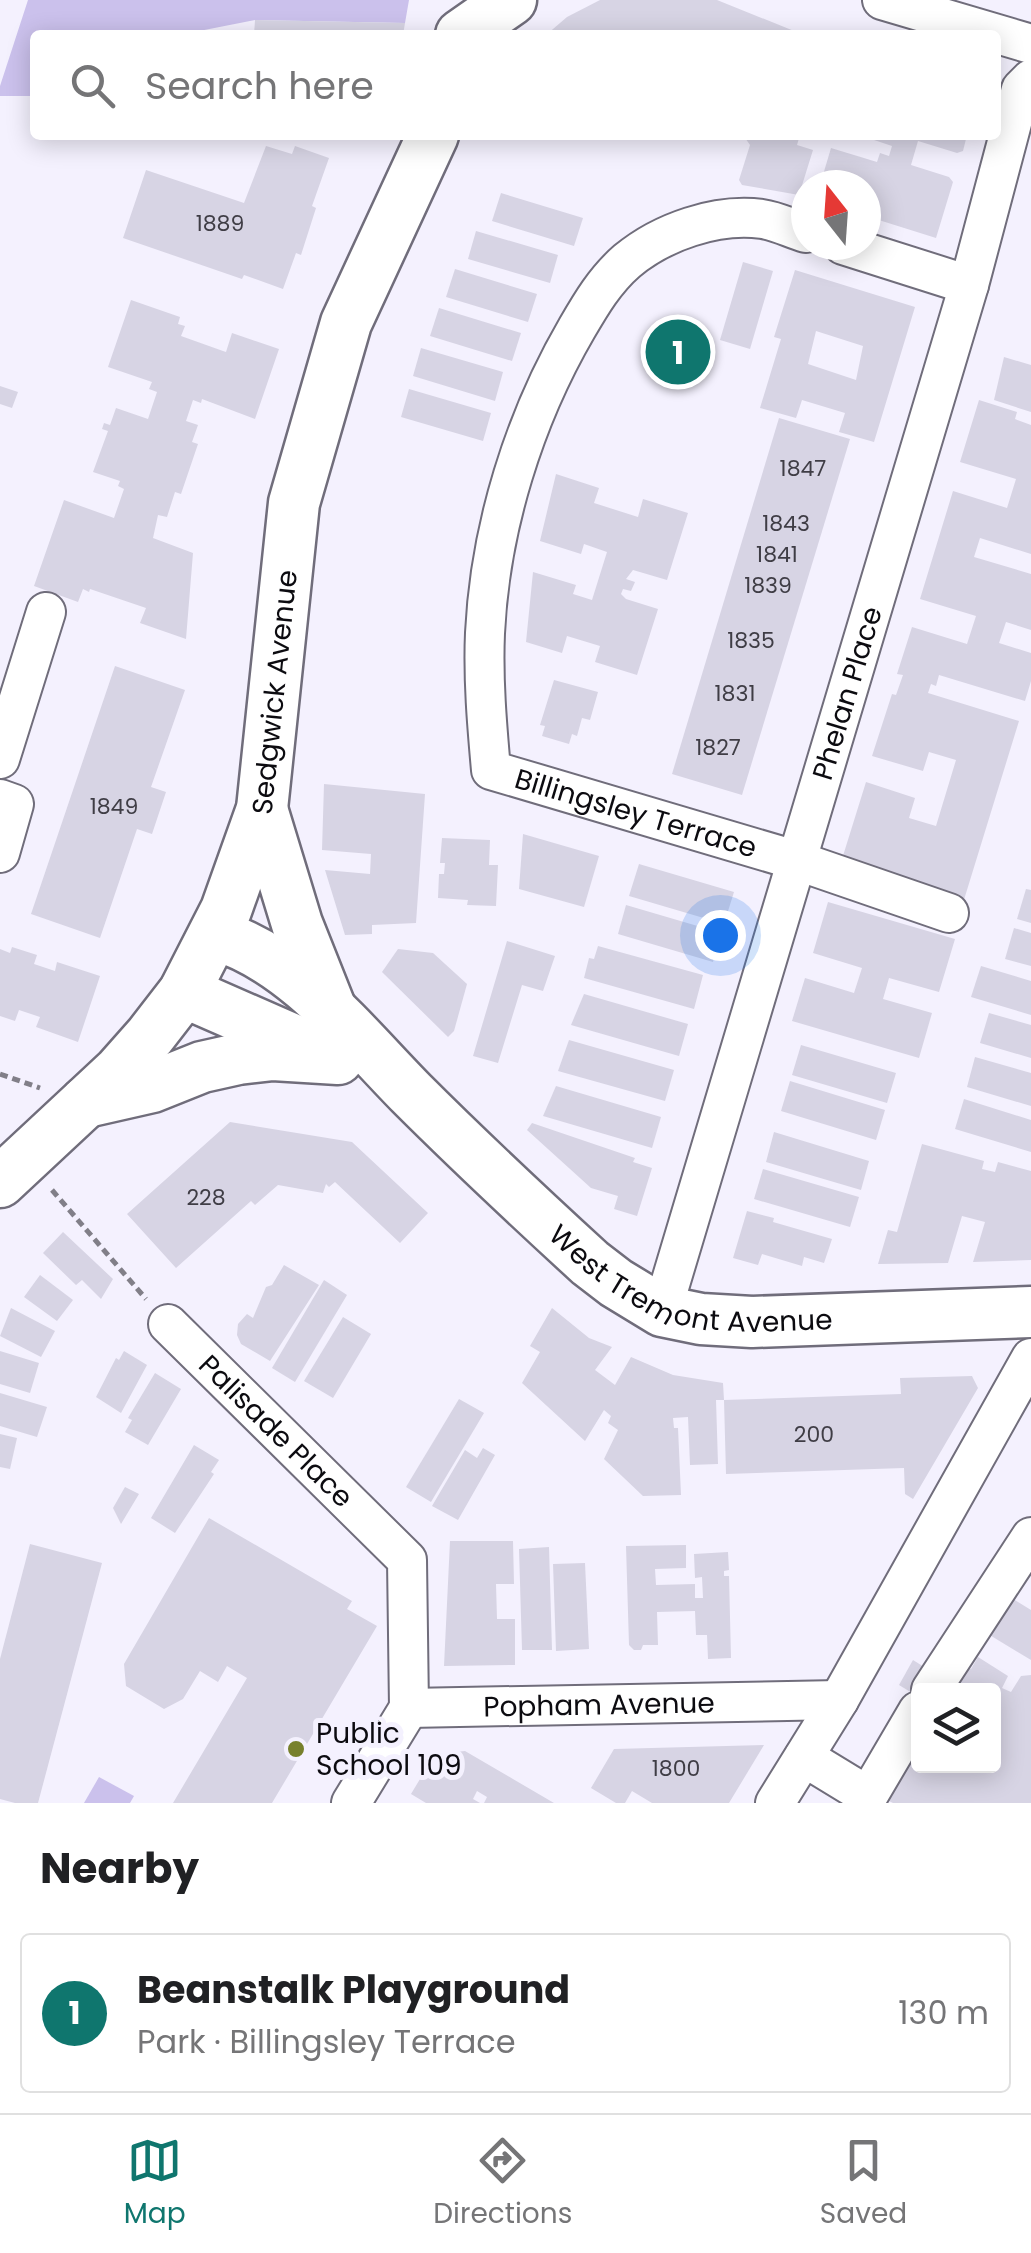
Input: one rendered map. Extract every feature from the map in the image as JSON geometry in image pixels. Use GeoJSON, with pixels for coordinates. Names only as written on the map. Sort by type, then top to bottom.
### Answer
{"type":"FeatureCollection","features":[{"type":"Feature","properties":{"kind":"main road"},"geometry":{"type":"LineString","coordinates":[[460,30],[462,0]]}},
{"type":"Feature","properties":{"kind":"main road"},"geometry":{"type":"LineString","coordinates":[[467,30],[511,0]]}},
{"type":"Feature","properties":{"kind":"main road","name":"Sedgwick Avenue"},"geometry":{"type":"LineString","coordinates":[[0,1182],[67,1096],[140,1048],[184,992],[216,934],[262,809],[294,504],[346,323],[431,140]]}},
{"type":"Feature","properties":{"kind":"main road"},"geometry":{"type":"LineString","coordinates":[[67,1096],[152,1086],[202,1068],[238,1058],[273,1055],[335,1035],[262,809]]}},
{"type":"Feature","properties":{"kind":"main road","name":"West Tremont Avenue"},"geometry":{"type":"LineString","coordinates":[[216,934],[259,951],[335,1035],[410,1092],[590,1264],[662,1310],[701,1319],[752,1322],[1031,1312]]}},
{"type":"Feature","properties":{"kind":"main road","name":"West Tremont Avenue"},"geometry":{"type":"LineString","coordinates":[[184,992],[335,1035]]}},
{"type":"Feature","properties":{"kind":"street"},"geometry":{"type":"LineString","coordinates":[[882,0],[984,30]]}},
{"type":"Feature","properties":{"kind":"street"},"geometry":{"type":"LineString","coordinates":[[1001,35],[1031,44]]}},
{"type":"Feature","properties":{"kind":"street","name":"Phelan Place"},"geometry":{"type":"LineString","coordinates":[[662,1310],[969,285],[1022,89],[1031,79]]}},
{"type":"Feature","properties":{"kind":"street","name":"Billingsley Terrace"},"geometry":{"type":"LineString","coordinates":[[791,228],[764,220],[727,220],[686,228],[627,261],[602,287],[563,352],[536,410],[512,479],[494,554],[485,631],[485,704],[491,770],[795,860]]}},
{"type":"Feature","properties":{"kind":"street"},"geometry":{"type":"LineString","coordinates":[[881,257],[969,285]]}},
{"type":"Feature","properties":{"kind":"street"},"geometry":{"type":"LineString","coordinates":[[0,759],[46,612]]}},
{"type":"Feature","properties":{"kind":"street"},"geometry":{"type":"LineString","coordinates":[[0,800],[14,804],[0,852]]}},
{"type":"Feature","properties":{"kind":"street"},"geometry":{"type":"LineString","coordinates":[[795,860],[949,913]]}},
{"type":"Feature","properties":{"kind":"street","name":"Palisade Place"},"geometry":{"type":"LineString","coordinates":[[168,1324],[406,1560],[408,1708]]}},
{"type":"Feature","properties":{"kind":"street"},"geometry":{"type":"LineString","coordinates":[[775,1803],[840,1700],[1031,1358]]}},
{"type":"Feature","properties":{"kind":"street"},"geometry":{"type":"LineString","coordinates":[[935,1683],[1031,1537]]}},
{"type":"Feature","properties":{"kind":"street","name":"Popham Avenue"},"geometry":{"type":"LineString","coordinates":[[408,1708],[840,1700]]}},
{"type":"Feature","properties":{"kind":"street"},"geometry":{"type":"LineString","coordinates":[[351,1803],[408,1708]]}},
{"type":"Feature","properties":{"kind":"street"},"geometry":{"type":"LineString","coordinates":[[804,1757],[868,1796],[911,1724]]}},
{"type":"Feature","properties":{"kind":"path"},"geometry":{"type":"LineString","coordinates":[[0,1074],[67,1096]]}},
{"type":"Feature","properties":{"kind":"path"},"geometry":{"type":"LineString","coordinates":[[52,1190],[168,1324]]}},
{"type":"Feature","properties":{"kind":"shaded area"},"geometry":{"type":"Polygon","coordinates":[[[28,0],[409,0],[405,23],[255,20],[204,30],[30,30],[30,96],[0,96],[28,0]]]}},
{"type":"Feature","properties":{"kind":"shaded area"},"geometry":{"type":"Polygon","coordinates":[[[99,1777],[134,1796],[130,1803],[84,1803],[99,1777]]]}},
{"type":"Feature","properties":{"kind":"building"},"geometry":{"type":"Polygon","coordinates":[[[600,0],[717,0],[792,30],[552,30],[567,17],[600,0]]]}},
{"type":"Feature","properties":{"kind":"building"},"geometry":{"type":"Polygon","coordinates":[[[255,20],[405,23],[404,30],[254,30],[255,20]]]}},
{"type":"Feature","properties":{"kind":"building"},"geometry":{"type":"Polygon","coordinates":[[[746,140],[798,140],[797,145],[813,150],[807,170],[791,170],[791,194],[742,185],[739,180],[750,145],[746,140]]]}},
{"type":"Feature","properties":{"kind":"building"},"geometry":{"type":"Polygon","coordinates":[[[874,140],[966,140],[963,151],[957,153],[918,141],[911,165],[949,177],[953,182],[936,238],[881,221],[881,170],[824,170],[831,148],[877,162],[880,153],[889,156],[892,146],[874,140]]]}},
{"type":"Feature","properties":{"kind":"building"},"geometry":{"type":"Polygon","coordinates":[[[266,146],[292,154],[295,146],[329,158],[312,206],[316,208],[301,255],[296,253],[283,289],[123,238],[146,170],[244,203],[266,146]]]}},
{"type":"Feature","properties":{"kind":"building"},"geometry":{"type":"Polygon","coordinates":[[[501,193],[583,218],[574,246],[492,221],[501,193]]]}},
{"type":"Feature","properties":{"kind":"building"},"geometry":{"type":"Polygon","coordinates":[[[476,231],[558,255],[550,283],[468,259],[476,231]]]}},
{"type":"Feature","properties":{"kind":"building"},"geometry":{"type":"Polygon","coordinates":[[[743,262],[773,271],[750,349],[720,340],[743,262]]]}},
{"type":"Feature","properties":{"kind":"building"},"geometry":{"type":"Polygon","coordinates":[[[455,269],[537,294],[528,322],[446,297],[455,269]]]}},
{"type":"Feature","properties":{"kind":"building"},"geometry":{"type":"Polygon","coordinates":[[[795,270],[915,307],[874,442],[839,432],[845,413],[802,400],[796,418],[760,408],[781,339],[774,337],[795,270]],[[816,331],[808,364],[856,380],[863,346],[816,331]]]}},
{"type":"Feature","properties":{"kind":"building"},"geometry":{"type":"Polygon","coordinates":[[[131,300],[180,317],[178,324],[185,326],[181,336],[226,352],[232,333],[279,349],[255,419],[202,399],[201,403],[193,400],[186,421],[198,425],[192,442],[198,444],[181,494],[175,492],[167,517],[158,515],[153,538],[193,553],[186,639],[140,623],[146,608],[90,589],[83,589],[78,602],[34,586],[64,500],[114,518],[124,489],[118,486],[120,481],[93,472],[108,431],[102,429],[104,423],[110,425],[116,408],[148,419],[157,392],[149,389],[152,382],[108,367],[131,300]]]}},
{"type":"Feature","properties":{"kind":"building"},"geometry":{"type":"Polygon","coordinates":[[[439,308],[521,333],[512,361],[430,336],[439,308]]]}},
{"type":"Feature","properties":{"kind":"building"},"geometry":{"type":"Polygon","coordinates":[[[421,348],[503,372],[495,401],[413,376],[421,348]]]}},
{"type":"Feature","properties":{"kind":"building"},"geometry":{"type":"Polygon","coordinates":[[[1004,357],[1031,365],[1031,412],[994,400],[1004,357]]]}},
{"type":"Feature","properties":{"kind":"building"},"geometry":{"type":"Polygon","coordinates":[[[0,386],[18,392],[12,408],[0,404],[0,386]]]}},
{"type":"Feature","properties":{"kind":"building"},"geometry":{"type":"Polygon","coordinates":[[[409,389],[491,413],[483,441],[401,417],[409,389]]]}},
{"type":"Feature","properties":{"kind":"building"},"geometry":{"type":"Polygon","coordinates":[[[979,400],[1017,412],[1015,419],[1031,425],[1031,554],[980,538],[974,557],[1031,574],[1031,630],[1006,622],[999,643],[1031,653],[1031,681],[1025,701],[939,675],[936,686],[931,684],[928,693],[1019,721],[963,903],[910,887],[912,880],[842,859],[866,782],[915,798],[909,818],[936,826],[956,760],[929,752],[923,771],[872,756],[892,694],[896,695],[903,675],[897,674],[912,627],[967,644],[976,616],[920,599],[953,491],[1007,508],[1016,479],[960,462],[979,400]]]}},
{"type":"Feature","properties":{"kind":"building"},"geometry":{"type":"Polygon","coordinates":[[[779,418],[850,439],[742,795],[672,774],[779,418]]]}},
{"type":"Feature","properties":{"kind":"building"},"geometry":{"type":"Polygon","coordinates":[[[556,474],[599,488],[594,503],[638,517],[643,499],[688,513],[667,580],[633,570],[626,579],[635,582],[631,591],[623,589],[621,594],[658,609],[637,675],[595,662],[600,646],[567,636],[562,653],[526,642],[533,572],[576,585],[573,594],[592,600],[607,552],[584,544],[581,554],[540,541],[556,474]]]}},
{"type":"Feature","properties":{"kind":"building"},"geometry":{"type":"Polygon","coordinates":[[[115,666],[185,690],[151,787],[166,792],[152,834],[137,829],[100,938],[31,914],[115,666]]]}},
{"type":"Feature","properties":{"kind":"building"},"geometry":{"type":"Polygon","coordinates":[[[554,680],[598,692],[590,720],[582,718],[577,736],[572,734],[569,744],[542,736],[545,726],[540,725],[554,680]]]}},
{"type":"Feature","properties":{"kind":"building"},"geometry":{"type":"Polygon","coordinates":[[[324,784],[425,794],[416,923],[372,925],[372,934],[345,935],[325,870],[370,874],[371,854],[322,850],[324,784]]]}},
{"type":"Feature","properties":{"kind":"building"},"geometry":{"type":"Polygon","coordinates":[[[523,834],[599,856],[584,907],[519,889],[523,834]]]}},
{"type":"Feature","properties":{"kind":"building"},"geometry":{"type":"Polygon","coordinates":[[[442,838],[490,840],[489,865],[498,865],[496,906],[438,898],[439,874],[444,874],[445,863],[440,863],[442,838]]]}},
{"type":"Feature","properties":{"kind":"building"},"geometry":{"type":"Polygon","coordinates":[[[639,864],[734,892],[724,924],[629,896],[639,864]]]}},
{"type":"Feature","properties":{"kind":"building"},"geometry":{"type":"Polygon","coordinates":[[[1026,889],[1031,890],[1031,923],[1017,919],[1026,889]]]}},
{"type":"Feature","properties":{"kind":"building"},"geometry":{"type":"Polygon","coordinates":[[[828,902],[955,939],[939,992],[889,978],[883,999],[932,1013],[919,1058],[792,1021],[805,978],[854,993],[862,968],[813,953],[828,902]]]}},
{"type":"Feature","properties":{"kind":"building"},"geometry":{"type":"Polygon","coordinates":[[[626,905],[718,932],[713,962],[618,934],[626,905]]]}},
{"type":"Feature","properties":{"kind":"building"},"geometry":{"type":"Polygon","coordinates":[[[1014,928],[1031,933],[1031,966],[1005,959],[1014,928]]]}},
{"type":"Feature","properties":{"kind":"building"},"geometry":{"type":"Polygon","coordinates":[[[507,941],[555,956],[543,991],[522,985],[498,1063],[473,1056],[507,941]]]}},
{"type":"Feature","properties":{"kind":"building"},"geometry":{"type":"Polygon","coordinates":[[[598,946],[703,975],[694,1009],[584,978],[589,958],[594,959],[598,946]]]}},
{"type":"Feature","properties":{"kind":"building"},"geometry":{"type":"Polygon","coordinates":[[[12,947],[37,955],[34,964],[55,971],[57,962],[100,976],[78,1042],[36,1027],[40,1017],[19,1010],[15,1021],[0,1016],[0,949],[10,953],[12,947]]]}},
{"type":"Feature","properties":{"kind":"building"},"geometry":{"type":"Polygon","coordinates":[[[398,949],[433,953],[467,984],[454,1031],[448,1037],[382,972],[398,949]]]}},
{"type":"Feature","properties":{"kind":"building"},"geometry":{"type":"Polygon","coordinates":[[[981,966],[1031,981],[1031,1015],[971,997],[981,966]]]}},
{"type":"Feature","properties":{"kind":"building"},"geometry":{"type":"Polygon","coordinates":[[[584,994],[688,1024],[679,1056],[571,1025],[584,994]]]}},
{"type":"Feature","properties":{"kind":"building"},"geometry":{"type":"Polygon","coordinates":[[[989,1013],[1031,1025],[1031,1058],[980,1043],[989,1013]]]}},
{"type":"Feature","properties":{"kind":"building"},"geometry":{"type":"Polygon","coordinates":[[[569,1040],[674,1070],[665,1101],[558,1071],[569,1040]]]}},
{"type":"Feature","properties":{"kind":"building"},"geometry":{"type":"Polygon","coordinates":[[[801,1045],[896,1073],[887,1103],[792,1075],[801,1045]]]}},
{"type":"Feature","properties":{"kind":"building"},"geometry":{"type":"Polygon","coordinates":[[[975,1057],[1031,1073],[1031,1106],[967,1087],[975,1057]]]}},
{"type":"Feature","properties":{"kind":"building"},"geometry":{"type":"Polygon","coordinates":[[[790,1081],[885,1110],[876,1140],[781,1111],[790,1081]]]}},
{"type":"Feature","properties":{"kind":"building"},"geometry":{"type":"Polygon","coordinates":[[[556,1086],[661,1117],[652,1148],[543,1116],[556,1086]]]}},
{"type":"Feature","properties":{"kind":"building"},"geometry":{"type":"Polygon","coordinates":[[[964,1099],[1031,1120],[1031,1152],[955,1129],[964,1099]]]}},
{"type":"Feature","properties":{"kind":"building"},"geometry":{"type":"Polygon","coordinates":[[[230,1122],[352,1142],[428,1213],[400,1243],[335,1182],[329,1187],[326,1184],[323,1193],[278,1185],[255,1205],[251,1201],[176,1268],[127,1214],[230,1122]]]}},
{"type":"Feature","properties":{"kind":"building"},"geometry":{"type":"Polygon","coordinates":[[[532,1123],[635,1158],[633,1162],[652,1168],[637,1216],[614,1209],[618,1196],[591,1188],[527,1130],[532,1123]]]}},
{"type":"Feature","properties":{"kind":"building"},"geometry":{"type":"Polygon","coordinates":[[[774,1132],[869,1161],[861,1190],[766,1162],[774,1132]]]}},
{"type":"Feature","properties":{"kind":"building"},"geometry":{"type":"Polygon","coordinates":[[[922,1144],[984,1161],[982,1169],[995,1172],[998,1162],[1031,1171],[1031,1260],[973,1262],[985,1222],[962,1216],[948,1263],[878,1264],[888,1230],[897,1232],[922,1144]]]}},
{"type":"Feature","properties":{"kind":"building"},"geometry":{"type":"Polygon","coordinates":[[[763,1169],[859,1197],[850,1227],[754,1199],[763,1169]]]}},
{"type":"Feature","properties":{"kind":"building"},"geometry":{"type":"Polygon","coordinates":[[[747,1211],[832,1239],[824,1263],[804,1257],[802,1266],[762,1254],[758,1265],[733,1258],[747,1211]]]}},
{"type":"Feature","properties":{"kind":"building"},"geometry":{"type":"Polygon","coordinates":[[[63,1232],[113,1279],[101,1299],[82,1280],[76,1285],[43,1253],[63,1232]]]}},
{"type":"Feature","properties":{"kind":"building"},"geometry":{"type":"Polygon","coordinates":[[[284,1265],[319,1285],[270,1361],[241,1344],[238,1324],[247,1314],[253,1318],[266,1287],[272,1285],[284,1265]]]}},
{"type":"Feature","properties":{"kind":"building"},"geometry":{"type":"Polygon","coordinates":[[[40,1275],[73,1300],[57,1321],[24,1297],[40,1275]]]}},
{"type":"Feature","properties":{"kind":"building"},"geometry":{"type":"Polygon","coordinates":[[[324,1280],[347,1295],[295,1382],[272,1368],[324,1280]]]}},
{"type":"Feature","properties":{"kind":"building"},"geometry":{"type":"Polygon","coordinates":[[[11,1308],[55,1331],[41,1357],[0,1336],[11,1308]]]}},
{"type":"Feature","properties":{"kind":"building"},"geometry":{"type":"Polygon","coordinates":[[[552,1308],[589,1338],[612,1347],[595,1370],[615,1385],[631,1357],[673,1375],[723,1383],[724,1400],[716,1400],[718,1464],[690,1465],[688,1417],[673,1418],[674,1428],[678,1428],[681,1495],[643,1496],[604,1459],[618,1430],[608,1423],[611,1416],[604,1410],[585,1441],[522,1383],[540,1352],[530,1346],[552,1308]]]}},
{"type":"Feature","properties":{"kind":"building"},"geometry":{"type":"Polygon","coordinates":[[[343,1317],[371,1334],[333,1398],[304,1381],[343,1317]]]}},
{"type":"Feature","properties":{"kind":"building"},"geometry":{"type":"Polygon","coordinates":[[[0,1351],[39,1363],[30,1393],[0,1384],[0,1351]]]}},
{"type":"Feature","properties":{"kind":"building"},"geometry":{"type":"Polygon","coordinates":[[[124,1351],[147,1365],[121,1413],[96,1397],[116,1358],[119,1360],[124,1351]]]}},
{"type":"Feature","properties":{"kind":"building"},"geometry":{"type":"Polygon","coordinates":[[[155,1373],[181,1389],[148,1445],[125,1432],[132,1420],[128,1418],[155,1373]]]}},
{"type":"Feature","properties":{"kind":"building"},"geometry":{"type":"Polygon","coordinates":[[[972,1376],[978,1388],[913,1499],[905,1494],[904,1468],[726,1474],[724,1400],[901,1394],[900,1378],[972,1376]]]}},
{"type":"Feature","properties":{"kind":"building"},"geometry":{"type":"Polygon","coordinates":[[[0,1393],[47,1407],[37,1437],[0,1426],[0,1393]]]}},
{"type":"Feature","properties":{"kind":"building"},"geometry":{"type":"Polygon","coordinates":[[[459,1399],[484,1413],[431,1502],[406,1487],[459,1399]]]}},
{"type":"Feature","properties":{"kind":"building"},"geometry":{"type":"Polygon","coordinates":[[[0,1434],[17,1438],[10,1469],[0,1467],[0,1434]]]}},
{"type":"Feature","properties":{"kind":"building"},"geometry":{"type":"Polygon","coordinates":[[[194,1445],[219,1460],[175,1533],[151,1518],[194,1445]]]}},
{"type":"Feature","properties":{"kind":"building"},"geometry":{"type":"Polygon","coordinates":[[[483,1448],[495,1455],[458,1520],[432,1506],[465,1450],[477,1458],[483,1448]]]}},
{"type":"Feature","properties":{"kind":"building"},"geometry":{"type":"Polygon","coordinates":[[[125,1487],[139,1494],[121,1524],[113,1508],[125,1487]]]}},
{"type":"Feature","properties":{"kind":"building"},"geometry":{"type":"Polygon","coordinates":[[[209,1518],[352,1601],[347,1609],[377,1626],[272,1803],[173,1803],[247,1678],[227,1666],[218,1682],[200,1671],[183,1699],[164,1709],[126,1686],[124,1664],[209,1518]]]}},
{"type":"Feature","properties":{"kind":"building"},"geometry":{"type":"Polygon","coordinates":[[[450,1541],[513,1541],[514,1584],[496,1584],[497,1619],[515,1619],[515,1665],[444,1666],[450,1541]]]}},
{"type":"Feature","properties":{"kind":"building"},"geometry":{"type":"Polygon","coordinates":[[[30,1544],[102,1563],[38,1803],[15,1803],[0,1799],[0,1659],[30,1544]]]}},
{"type":"Feature","properties":{"kind":"building"},"geometry":{"type":"Polygon","coordinates":[[[686,1545],[686,1568],[655,1569],[656,1585],[695,1584],[695,1598],[703,1598],[702,1577],[695,1578],[694,1554],[728,1552],[729,1570],[724,1571],[724,1576],[729,1576],[731,1658],[708,1659],[707,1635],[696,1635],[695,1611],[657,1612],[658,1645],[643,1645],[641,1650],[634,1650],[629,1645],[626,1546],[686,1545]]]}},
{"type":"Feature","properties":{"kind":"building"},"geometry":{"type":"Polygon","coordinates":[[[549,1547],[552,1650],[522,1650],[519,1549],[549,1547]]]}},
{"type":"Feature","properties":{"kind":"building"},"geometry":{"type":"Polygon","coordinates":[[[585,1563],[589,1649],[556,1651],[553,1564],[585,1563]]]}},
{"type":"Feature","properties":{"kind":"building"},"geometry":{"type":"Polygon","coordinates":[[[1010,1597],[1031,1610],[1031,1660],[988,1634],[1010,1597]]]}},
{"type":"Feature","properties":{"kind":"building"},"geometry":{"type":"Polygon","coordinates":[[[978,1657],[1008,1676],[1002,1688],[1011,1692],[1021,1676],[1031,1675],[1031,1803],[887,1800],[911,1760],[911,1773],[1001,1773],[1001,1683],[957,1683],[967,1667],[971,1669],[978,1657]]]}},
{"type":"Feature","properties":{"kind":"building"},"geometry":{"type":"Polygon","coordinates":[[[913,1660],[932,1672],[925,1683],[911,1683],[911,1692],[899,1685],[913,1660]]]}},
{"type":"Feature","properties":{"kind":"building"},"geometry":{"type":"Polygon","coordinates":[[[764,1745],[729,1803],[652,1803],[632,1791],[625,1803],[616,1803],[591,1788],[614,1749],[764,1745]]]}},
{"type":"Feature","properties":{"kind":"building"},"geometry":{"type":"Polygon","coordinates":[[[465,1751],[554,1803],[484,1803],[487,1797],[477,1791],[473,1799],[480,1803],[426,1803],[411,1794],[435,1754],[465,1751]]]}},
{"type":"Feature","properties":{"kind":"place","name":"Beanstalk Playground"},"geometry":{"type":"Point","coordinates":[678,352]}},
{"type":"Feature","properties":{"kind":"place","name":"Public School 109"},"geometry":{"type":"Point","coordinates":[296,1749]}}]}
